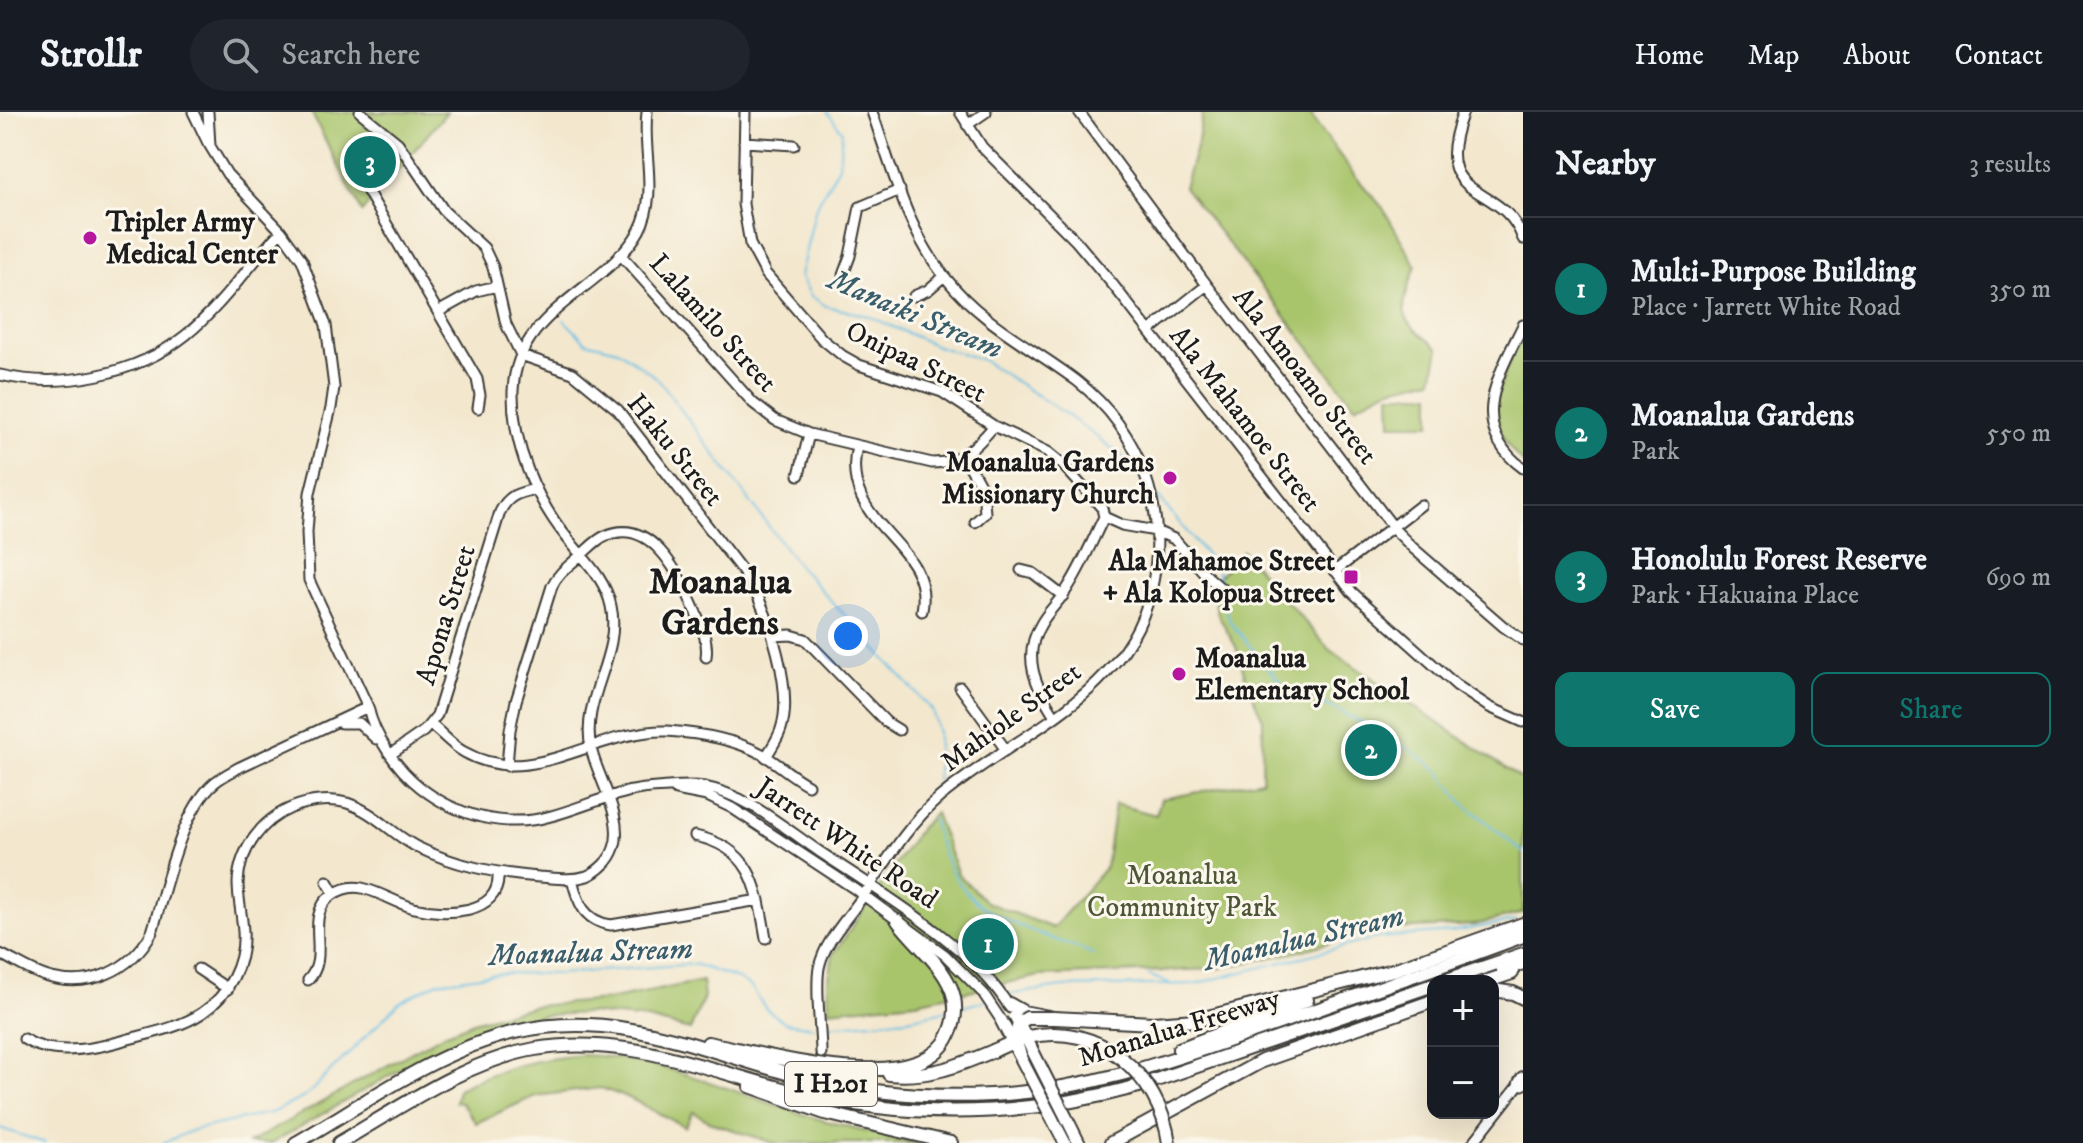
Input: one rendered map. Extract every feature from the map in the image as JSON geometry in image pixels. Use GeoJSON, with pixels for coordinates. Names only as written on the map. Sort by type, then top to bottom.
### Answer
{"type":"FeatureCollection","features":[{"type":"Feature","properties":{"kind":"highway"},"geometry":{"type":"LineString","coordinates":[[834,1067],[914,1065],[935,1054],[950,1033],[955,1009],[952,989],[938,966],[898,921]]}},
{"type":"Feature","properties":{"kind":"highway"},"geometry":{"type":"LineString","coordinates":[[1030,1091],[1116,1070],[1174,1051],[1265,1015],[1523,924]]}},
{"type":"Feature","properties":{"kind":"highway","name":"Moanalua Freeway"},"geometry":{"type":"LineString","coordinates":[[296,1143],[438,1061],[494,1038],[541,1027],[577,1024],[639,1029],[774,1070],[855,1088],[949,1096],[1030,1091],[1084,1084],[1152,1067],[1523,936]]}},
{"type":"Feature","properties":{"kind":"highway"},"geometry":{"type":"LineString","coordinates":[[1462,975],[1523,954]]}},
{"type":"Feature","properties":{"kind":"highway"},"geometry":{"type":"LineString","coordinates":[[1486,975],[1523,966]]}},
{"type":"Feature","properties":{"kind":"highway"},"geometry":{"type":"LineString","coordinates":[[1499,976],[1523,966]]}},
{"type":"Feature","properties":{"kind":"highway"},"geometry":{"type":"LineString","coordinates":[[1014,1014],[1027,1018],[1183,1022],[1393,970]]}},
{"type":"Feature","properties":{"kind":"highway","name":"Moanalua Freeway"},"geometry":{"type":"LineString","coordinates":[[339,1143],[460,1074],[505,1056],[539,1049],[585,1045],[633,1048],[852,1104],[922,1111],[1005,1110],[1093,1098],[1139,1086],[1427,988]]}},
{"type":"Feature","properties":{"kind":"highway"},"geometry":{"type":"LineString","coordinates":[[1499,991],[1523,998]]}},
{"type":"Feature","properties":{"kind":"highway"},"geometry":{"type":"LineString","coordinates":[[1111,1143],[1262,1061],[1427,1004]]}},
{"type":"Feature","properties":{"kind":"highway"},"geometry":{"type":"LineString","coordinates":[[1014,1014],[1023,1012],[1054,1018]]}},
{"type":"Feature","properties":{"kind":"highway"},"geometry":{"type":"LineString","coordinates":[[1014,1014],[1015,1040],[1020,1055]]}},
{"type":"Feature","properties":{"kind":"highway"},"geometry":{"type":"LineString","coordinates":[[639,1029],[779,1059],[875,1074],[922,1075],[945,1071],[1027,1037],[1078,1037],[1107,1048],[1135,1068],[1154,1094],[1165,1121],[1169,1143]]}},
{"type":"Feature","properties":{"kind":"highway"},"geometry":{"type":"LineString","coordinates":[[657,1053],[806,1107],[951,1143]]}},
{"type":"Feature","properties":{"kind":"highway"},"geometry":{"type":"LineString","coordinates":[[1124,1143],[1149,1124]]}},
{"type":"Feature","properties":{"kind":"main road","name":"Jarrett White Road"},"geometry":{"type":"LineString","coordinates":[[1014,1014],[1079,1143]]}},
{"type":"Feature","properties":{"kind":"main road"},"geometry":{"type":"LineString","coordinates":[[1001,1020],[1065,1143]]}},
{"type":"Feature","properties":{"kind":"street","name":"Jarrett White Road"},"geometry":{"type":"LineString","coordinates":[[193,112],[227,174],[281,231],[302,260],[326,325],[334,387],[310,493],[307,532],[309,580],[368,707],[376,715],[390,752],[409,776],[434,797],[462,811],[484,818],[513,821],[549,817],[635,790],[700,787],[740,799],[870,884],[953,945],[1001,993],[1014,1014]]}},
{"type":"Feature","properties":{"kind":"street","name":"Jarrett White Road"},"geometry":{"type":"LineString","coordinates":[[208,112],[210,146]]}},
{"type":"Feature","properties":{"kind":"street"},"geometry":{"type":"LineString","coordinates":[[360,112],[398,143],[444,211],[484,248],[493,267],[506,324],[521,355]]}},
{"type":"Feature","properties":{"kind":"street"},"geometry":{"type":"LineString","coordinates":[[24,1039],[33,1045],[82,1049],[186,1021],[206,1010],[228,989],[238,965],[242,948],[238,885],[246,851],[267,823],[296,806],[321,801],[345,803],[375,817],[408,842],[441,858],[498,874],[572,879],[598,869],[614,848],[616,822],[590,747],[589,720],[611,647],[613,619],[602,581],[553,520],[536,489],[522,452],[513,388],[521,355],[530,338],[548,317],[620,254],[639,232],[650,186],[645,150],[647,112]]}},
{"type":"Feature","properties":{"kind":"street","name":"Onipaa Street"},"geometry":{"type":"LineString","coordinates":[[745,112],[743,204],[747,234],[760,265],[822,339],[843,356],[868,369],[942,392],[994,426],[1054,456],[1102,508],[1104,517]]}},
{"type":"Feature","properties":{"kind":"street","name":"Mahiole Street"},"geometry":{"type":"LineString","coordinates":[[821,1053],[819,969],[824,953],[870,884],[933,802],[1095,685],[1131,641],[1144,615],[1156,562],[1156,531],[1150,488],[1142,463],[1111,414],[1074,379],[998,328],[944,276],[918,233],[872,112]]}},
{"type":"Feature","properties":{"kind":"street","name":"Ala Mahamoe Street"},"geometry":{"type":"LineString","coordinates":[[960,112],[991,156],[1092,260],[1362,602],[1456,685],[1489,707],[1523,722]]}},
{"type":"Feature","properties":{"kind":"street"},"geometry":{"type":"LineString","coordinates":[[967,125],[986,112]]}},
{"type":"Feature","properties":{"kind":"street","name":"Ala Amoamo Street"},"geometry":{"type":"LineString","coordinates":[[1079,112],[1393,527],[1413,548],[1523,640]]}},
{"type":"Feature","properties":{"kind":"street"},"geometry":{"type":"LineString","coordinates":[[1463,112],[1452,144],[1454,166],[1473,191],[1510,214],[1523,239]]}},
{"type":"Feature","properties":{"kind":"street"},"geometry":{"type":"LineString","coordinates":[[744,142],[794,145]]}},
{"type":"Feature","properties":{"kind":"street"},"geometry":{"type":"LineString","coordinates":[[347,156],[477,379],[480,395],[478,408]]}},
{"type":"Feature","properties":{"kind":"street"},"geometry":{"type":"LineString","coordinates":[[843,275],[860,207],[900,190]]}},
{"type":"Feature","properties":{"kind":"street"},"geometry":{"type":"LineString","coordinates":[[1,375],[33,381],[69,380],[120,368],[162,351],[199,322],[281,231]]}},
{"type":"Feature","properties":{"kind":"street","name":"Lalamilo Street"},"geometry":{"type":"LineString","coordinates":[[620,254],[753,403],[783,424],[809,434],[932,463],[964,456]]}},
{"type":"Feature","properties":{"kind":"street"},"geometry":{"type":"LineString","coordinates":[[914,296],[925,293],[944,276]]}},
{"type":"Feature","properties":{"kind":"street"},"geometry":{"type":"LineString","coordinates":[[1149,331],[1207,285]]}},
{"type":"Feature","properties":{"kind":"street"},"geometry":{"type":"LineString","coordinates":[[438,312],[476,291],[497,286]]}},
{"type":"Feature","properties":{"kind":"street"},"geometry":{"type":"LineString","coordinates":[[1523,325],[1495,382],[1491,406],[1500,444],[1523,468]]}},
{"type":"Feature","properties":{"kind":"street","name":"Haku Street"},"geometry":{"type":"LineString","coordinates":[[521,355],[573,373],[618,410],[750,581],[773,636],[785,711],[782,728],[766,757]]}},
{"type":"Feature","properties":{"kind":"street"},"geometry":{"type":"LineString","coordinates":[[975,522],[985,513],[985,495],[964,456],[994,426]]}},
{"type":"Feature","properties":{"kind":"street"},"geometry":{"type":"LineString","coordinates":[[799,475],[809,434]]}},
{"type":"Feature","properties":{"kind":"street"},"geometry":{"type":"LineString","coordinates":[[857,446],[853,470],[857,490],[868,510],[910,562],[923,590],[922,611]]}},
{"type":"Feature","properties":{"kind":"street","name":"Apona Street"},"geometry":{"type":"LineString","coordinates":[[390,752],[431,725],[442,703],[500,512],[516,493],[536,489]]}},
{"type":"Feature","properties":{"kind":"street"},"geometry":{"type":"LineString","coordinates":[[1335,571],[1421,505]]}},
{"type":"Feature","properties":{"kind":"street"},"geometry":{"type":"LineString","coordinates":[[1055,716],[1036,683],[1032,653],[1041,623],[1063,596],[1104,517],[1174,539],[1227,594]]}},
{"type":"Feature","properties":{"kind":"street"},"geometry":{"type":"LineString","coordinates":[[507,766],[516,701],[552,586],[559,574],[597,540],[613,533],[631,532],[647,539],[670,563],[706,640],[706,657]]}},
{"type":"Feature","properties":{"kind":"street"},"geometry":{"type":"LineString","coordinates":[[1021,570],[1033,573],[1063,596]]}},
{"type":"Feature","properties":{"kind":"street"},"geometry":{"type":"LineString","coordinates":[[773,636],[791,635],[805,639],[886,722],[899,730]]}},
{"type":"Feature","properties":{"kind":"street"},"geometry":{"type":"LineString","coordinates":[[960,687],[1006,750]]}},
{"type":"Feature","properties":{"kind":"street"},"geometry":{"type":"LineString","coordinates":[[0,954],[46,976],[68,980],[101,976],[126,964],[152,932],[189,818],[207,790],[223,776],[368,707]]}},
{"type":"Feature","properties":{"kind":"street"},"geometry":{"type":"LineString","coordinates":[[330,725],[359,723],[390,752]]}},
{"type":"Feature","properties":{"kind":"street"},"geometry":{"type":"LineString","coordinates":[[431,725],[461,751],[484,762],[507,766],[535,764],[626,737],[663,731],[705,735],[766,757],[808,785]]}},
{"type":"Feature","properties":{"kind":"street","name":"Jarrett White Road"},"geometry":{"type":"LineString","coordinates":[[666,788],[707,796],[732,808],[855,889],[961,969],[1001,1020]]}},
{"type":"Feature","properties":{"kind":"street"},"geometry":{"type":"LineString","coordinates":[[695,836],[722,846],[741,860],[754,881],[766,938]]}},
{"type":"Feature","properties":{"kind":"street"},"geometry":{"type":"LineString","coordinates":[[308,980],[318,964],[318,916],[322,905],[334,893],[360,888],[420,909],[469,910],[485,903],[493,895],[498,874]]}},
{"type":"Feature","properties":{"kind":"street"},"geometry":{"type":"LineString","coordinates":[[572,879],[582,910],[590,918],[606,924],[617,925],[759,900]]}},
{"type":"Feature","properties":{"kind":"street"},"geometry":{"type":"LineString","coordinates":[[327,881],[334,893]]}},
{"type":"Feature","properties":{"kind":"street"},"geometry":{"type":"LineString","coordinates":[[198,969],[228,989]]}},
{"type":"Feature","properties":{"kind":"street"},"geometry":{"type":"LineString","coordinates":[[1473,1143],[1522,1082]]}},
{"type":"Feature","properties":{"kind":"green space"},"geometry":{"type":"Polygon","coordinates":[[[311,112],[447,112],[362,212],[311,112]]]}},
{"type":"Feature","properties":{"kind":"green space"},"geometry":{"type":"Polygon","coordinates":[[[1203,112],[1315,112],[1311,116],[1383,208],[1416,266],[1406,295],[1405,314],[1415,329],[1439,349],[1433,379],[1391,388],[1355,406],[1184,187],[1203,112]]]}},
{"type":"Feature","properties":{"kind":"green space"},"geometry":{"type":"Polygon","coordinates":[[[1523,334],[1523,463],[1509,447],[1496,416],[1500,385],[1523,334]]]}},
{"type":"Feature","properties":{"kind":"green space"},"geometry":{"type":"Polygon","coordinates":[[[1390,394],[1431,394],[1431,424],[1391,424],[1390,394]]]}},
{"type":"Feature","properties":{"kind":"green space","name":"Moanalua Community Park"},"geometry":{"type":"Polygon","coordinates":[[[1242,551],[1329,649],[1523,780],[1523,913],[1474,925],[1376,930],[1289,954],[1215,969],[1040,976],[916,1002],[829,1010],[828,983],[833,955],[920,828],[935,813],[958,874],[986,902],[1053,928],[1106,867],[1115,804],[1156,815],[1161,799],[1262,780],[1263,719],[1249,689],[1236,647],[1218,615],[1211,585],[1242,551]]]}},
{"type":"Feature","properties":{"kind":"green space"},"geometry":{"type":"Polygon","coordinates":[[[702,981],[704,997],[690,1030],[647,1019],[589,1013],[511,1021],[470,1034],[431,1052],[272,1143],[249,1143],[444,1034],[476,1021],[534,1006],[608,1000],[702,981]]]}},
{"type":"Feature","properties":{"kind":"green space"},"geometry":{"type":"Polygon","coordinates":[[[584,1055],[659,1067],[795,1112],[920,1143],[774,1143],[712,1123],[693,1112],[685,1127],[631,1099],[601,1088],[535,1096],[476,1123],[461,1103],[455,1102],[458,1089],[488,1075],[535,1062],[584,1055]]]}},
{"type":"Feature","properties":{"kind":"waterway","name":"Manaiki Stream"},"geometry":{"type":"LineString","coordinates":[[827,112],[842,131],[839,166],[816,207],[800,276],[811,296],[826,306],[868,316],[939,347],[983,360],[1121,455],[1141,478]]}},
{"type":"Feature","properties":{"kind":"waterway"},"geometry":{"type":"LineString","coordinates":[[564,320],[586,342],[618,350],[657,378],[798,565],[932,710],[938,733],[937,787]]}},
{"type":"Feature","properties":{"kind":"waterway","name":"Manaiki Stream"},"geometry":{"type":"LineString","coordinates":[[1154,492],[1216,567],[1220,582]]}},
{"type":"Feature","properties":{"kind":"waterway","name":"Manaiki Stream"},"geometry":{"type":"LineString","coordinates":[[1223,596],[1230,622],[1280,682],[1393,738],[1437,769],[1463,803],[1523,852]]}},
{"type":"Feature","properties":{"kind":"waterway"},"geometry":{"type":"LineString","coordinates":[[932,819],[951,870],[970,896],[1010,922],[1093,954]]}},
{"type":"Feature","properties":{"kind":"waterway","name":"Moanalua Stream"},"geometry":{"type":"LineString","coordinates":[[1005,995],[1063,987],[1195,984],[1377,938],[1451,932],[1515,921]]}},
{"type":"Feature","properties":{"kind":"waterway","name":"Moanalua Stream"},"geometry":{"type":"LineString","coordinates":[[163,1143],[193,1130],[274,1112],[306,1096],[400,1002],[438,982],[501,973],[558,974],[694,964],[738,979],[751,987],[766,1009],[786,1023],[814,1027]]}},
{"type":"Feature","properties":{"kind":"waterway"},"geometry":{"type":"LineString","coordinates":[[1148,975],[1169,983]]}},
{"type":"Feature","properties":{"kind":"waterway","name":"Moanalua Stream"},"geometry":{"type":"LineString","coordinates":[[959,1008],[984,1001]]}},
{"type":"Feature","properties":{"kind":"waterway","name":"Moanalua Stream"},"geometry":{"type":"LineString","coordinates":[[825,1026],[908,1019],[949,1010]]}},
{"type":"Feature","properties":{"kind":"waterway","name":"Moanalua Stream"},"geometry":{"type":"LineString","coordinates":[[0,1128],[45,1143]]}},
{"type":"Feature","properties":{"kind":"place","name":"Honolulu Forest Reserve"},"geometry":{"type":"Point","coordinates":[370,162]}},
{"type":"Feature","properties":{"kind":"place","name":"Tripler Army Medical Center"},"geometry":{"type":"Point","coordinates":[90,238]}},
{"type":"Feature","properties":{"kind":"place","name":"Moanalua Gardens Missionary Church"},"geometry":{"type":"Point","coordinates":[1170,478]}},
{"type":"Feature","properties":{"kind":"place","name":"Ala Mahamoe Street + Ala Kolopua Street"},"geometry":{"type":"Point","coordinates":[1351,577]}},
{"type":"Feature","properties":{"kind":"place","name":"Moanalua Elementary School"},"geometry":{"type":"Point","coordinates":[1179,674]}},
{"type":"Feature","properties":{"kind":"place","name":"Moanalua Gardens"},"geometry":{"type":"Point","coordinates":[1371,750]}},
{"type":"Feature","properties":{"kind":"place","name":"Multi-Purpose Building"},"geometry":{"type":"Point","coordinates":[988,944]}},
{"type":"Feature","properties":{"kind":"district","name":"Moanalua Gardens"},"geometry":{"type":"Point","coordinates":[720,602]}}]}
